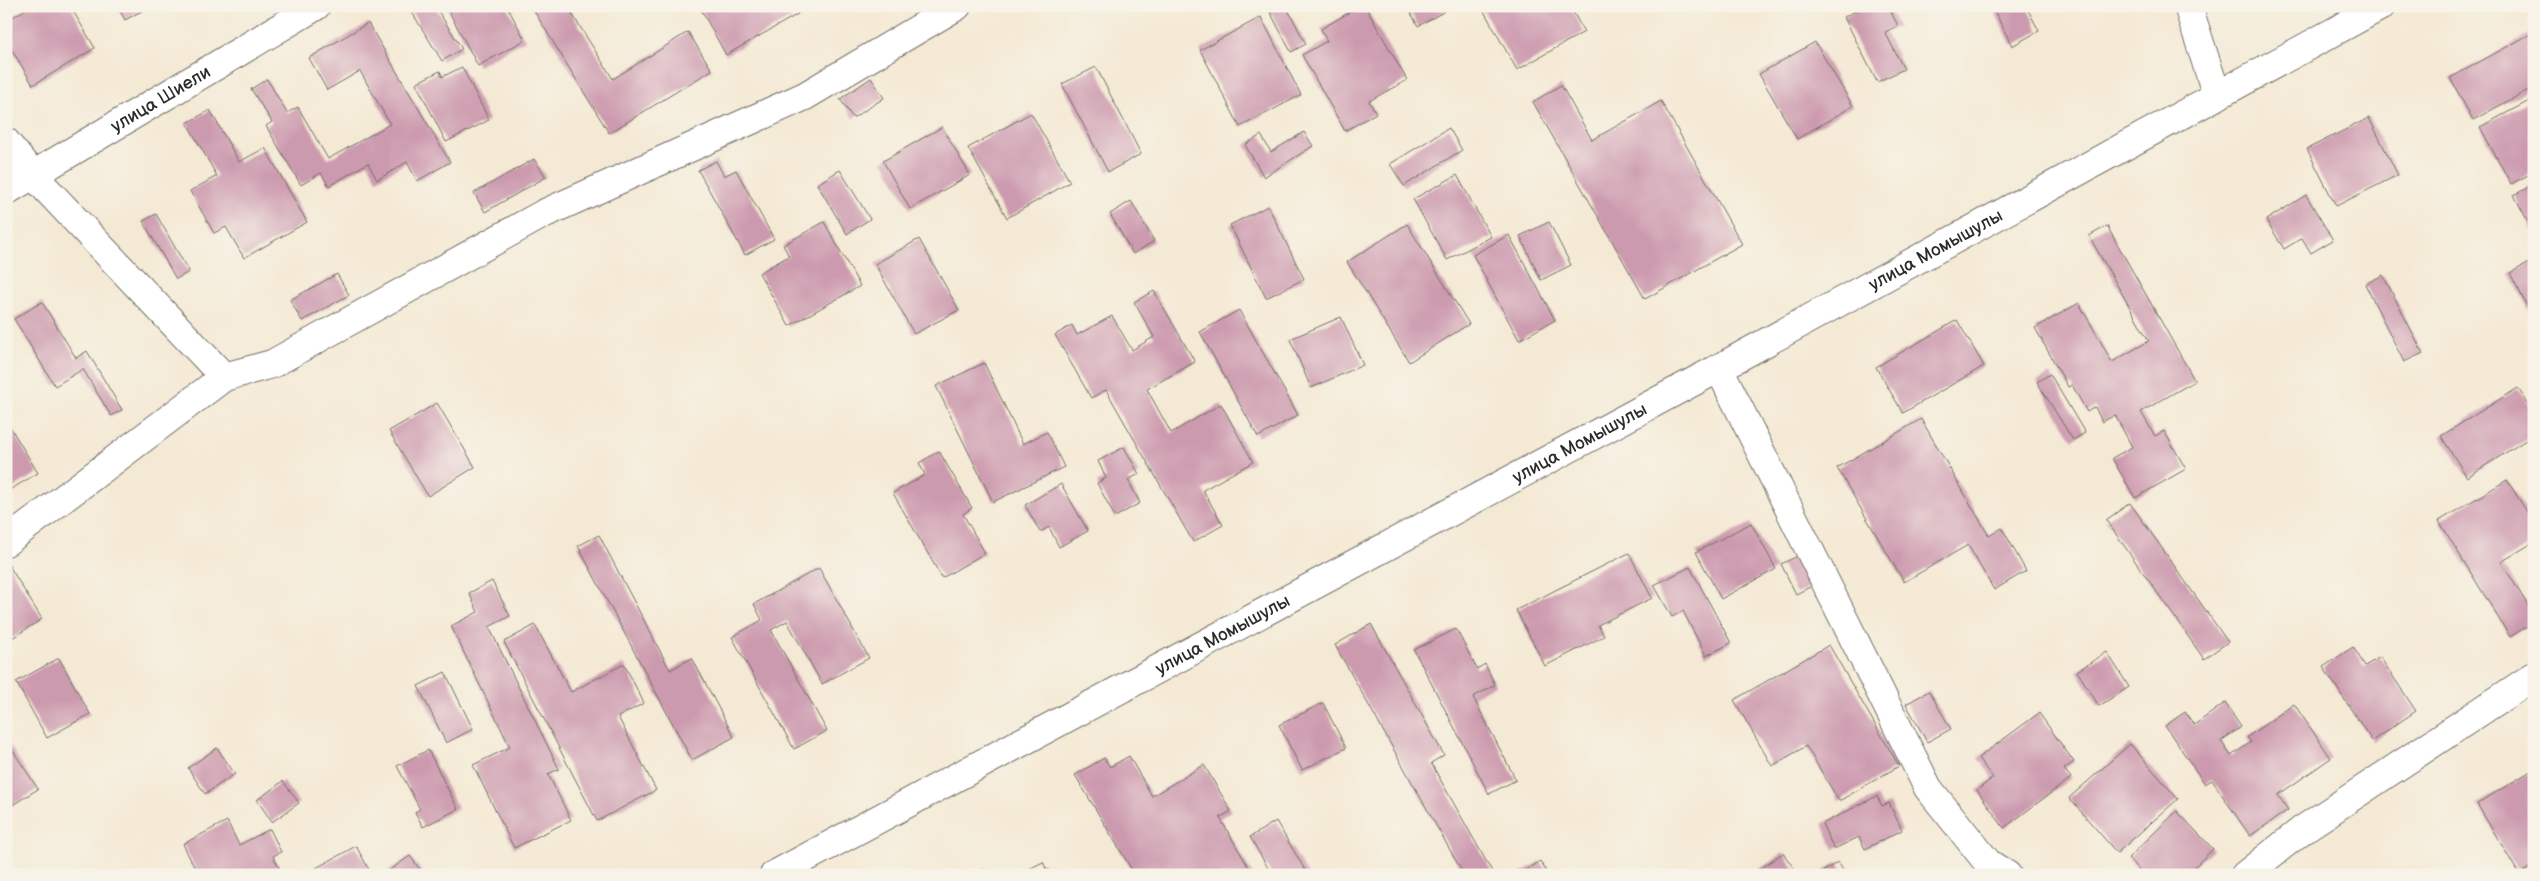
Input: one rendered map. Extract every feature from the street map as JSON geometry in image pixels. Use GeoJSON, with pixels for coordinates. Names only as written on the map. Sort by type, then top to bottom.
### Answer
{"type":"FeatureCollection","features":[{"type":"Feature","properties":{"kind":"street","name":"улица Шиели"},"geometry":{"type":"LineString","coordinates":[[6,191],[316,6]]}},
{"type":"Feature","properties":{"kind":"street"},"geometry":{"type":"LineString","coordinates":[[6,542],[224,377],[272,364],[543,214],[805,96],[957,6]]}},
{"type":"Feature","properties":{"kind":"street"},"geometry":{"type":"LineString","coordinates":[[2188,6],[2216,96]]}},
{"type":"Feature","properties":{"kind":"street","name":"улица Момышулы"},"geometry":{"type":"LineString","coordinates":[[774,875],[1718,368],[2381,6]]}},
{"type":"Feature","properties":{"kind":"street"},"geometry":{"type":"LineString","coordinates":[[6,142],[33,175],[224,377]]}},
{"type":"Feature","properties":{"kind":"street"},"geometry":{"type":"LineString","coordinates":[[1718,368],[1928,788],[1988,863],[2007,875]]}},
{"type":"Feature","properties":{"kind":"street"},"geometry":{"type":"LineString","coordinates":[[2245,875],[2302,830],[2534,676]]}},
{"type":"Feature","properties":{"kind":"building"},"geometry":{"type":"Polygon","coordinates":[[[31,6],[70,6],[95,48],[33,85],[6,40],[6,21],[31,6]]]}},
{"type":"Feature","properties":{"kind":"building"},"geometry":{"type":"Polygon","coordinates":[[[117,6],[151,6],[125,20],[117,6]]]}},
{"type":"Feature","properties":{"kind":"building"},"geometry":{"type":"Polygon","coordinates":[[[408,6],[435,6],[462,49],[442,61],[408,6]]]}},
{"type":"Feature","properties":{"kind":"building"},"geometry":{"type":"Polygon","coordinates":[[[446,6],[507,6],[525,40],[478,66],[446,6]]]}},
{"type":"Feature","properties":{"kind":"building"},"geometry":{"type":"Polygon","coordinates":[[[531,6],[567,6],[613,79],[688,32],[712,70],[609,133],[531,6]]]}},
{"type":"Feature","properties":{"kind":"building"},"geometry":{"type":"Polygon","coordinates":[[[699,6],[793,6],[798,14],[726,55],[699,6]]]}},
{"type":"Feature","properties":{"kind":"building"},"geometry":{"type":"Polygon","coordinates":[[[1267,6],[1286,6],[1306,44],[1291,52],[1267,6]]]}},
{"type":"Feature","properties":{"kind":"building"},"geometry":{"type":"Polygon","coordinates":[[[1360,6],[1365,6],[1407,80],[1369,101],[1376,113],[1345,131],[1302,55],[1327,41],[1321,29],[1360,6]]]}},
{"type":"Feature","properties":{"kind":"building"},"geometry":{"type":"Polygon","coordinates":[[[1407,6],[1443,6],[1445,11],[1418,26],[1407,6]]]}},
{"type":"Feature","properties":{"kind":"building"},"geometry":{"type":"Polygon","coordinates":[[[1481,6],[1570,6],[1584,32],[1517,70],[1481,6]]]}},
{"type":"Feature","properties":{"kind":"building"},"geometry":{"type":"Polygon","coordinates":[[[1865,6],[1888,6],[1898,26],[1885,32],[1904,69],[1877,82],[1844,17],[1865,6]]]}},
{"type":"Feature","properties":{"kind":"building"},"geometry":{"type":"Polygon","coordinates":[[[1992,6],[2026,6],[2039,31],[2012,46],[1992,6]]]}},
{"type":"Feature","properties":{"kind":"building"},"geometry":{"type":"Polygon","coordinates":[[[1261,17],[1301,95],[1240,127],[1200,50],[1261,17]]]}},
{"type":"Feature","properties":{"kind":"building"},"geometry":{"type":"Polygon","coordinates":[[[368,23],[450,162],[417,181],[407,162],[377,180],[368,163],[329,186],[321,173],[301,185],[266,126],[272,122],[251,89],[267,79],[287,113],[298,107],[328,159],[390,124],[360,71],[327,90],[309,58],[368,23]]]}},
{"type":"Feature","properties":{"kind":"building"},"geometry":{"type":"Polygon","coordinates":[[[2534,32],[2534,87],[2473,120],[2450,78],[2534,32]]]}},
{"type":"Feature","properties":{"kind":"building"},"geometry":{"type":"Polygon","coordinates":[[[1815,42],[1853,106],[1797,139],[1759,74],[1815,42]]]}},
{"type":"Feature","properties":{"kind":"building"},"geometry":{"type":"Polygon","coordinates":[[[462,67],[489,120],[446,142],[416,83],[440,71],[442,77],[462,67]]]}},
{"type":"Feature","properties":{"kind":"building"},"geometry":{"type":"Polygon","coordinates":[[[1096,67],[1141,154],[1108,172],[1062,84],[1096,67]]]}},
{"type":"Feature","properties":{"kind":"building"},"geometry":{"type":"Polygon","coordinates":[[[871,78],[884,98],[853,118],[840,99],[871,78]]]}},
{"type":"Feature","properties":{"kind":"building"},"geometry":{"type":"Polygon","coordinates":[[[1561,85],[1592,140],[1661,101],[1742,244],[1645,299],[1533,102],[1561,85]]]}},
{"type":"Feature","properties":{"kind":"building"},"geometry":{"type":"Polygon","coordinates":[[[2531,100],[2534,106],[2534,172],[2511,184],[2480,127],[2531,100]]]}},
{"type":"Feature","properties":{"kind":"building"},"geometry":{"type":"Polygon","coordinates":[[[210,110],[239,162],[265,148],[307,222],[244,258],[226,227],[214,233],[190,191],[217,176],[187,123],[210,110]]]}},
{"type":"Feature","properties":{"kind":"building"},"geometry":{"type":"Polygon","coordinates":[[[1031,113],[1070,182],[1007,218],[968,148],[1031,113]]]}},
{"type":"Feature","properties":{"kind":"building"},"geometry":{"type":"Polygon","coordinates":[[[2369,118],[2398,175],[2336,206],[2307,149],[2369,118]]]}},
{"type":"Feature","properties":{"kind":"building"},"geometry":{"type":"Polygon","coordinates":[[[942,127],[970,175],[910,209],[883,161],[942,127]]]}},
{"type":"Feature","properties":{"kind":"building"},"geometry":{"type":"Polygon","coordinates":[[[1449,128],[1462,150],[1404,186],[1390,164],[1449,128]]]}},
{"type":"Feature","properties":{"kind":"building"},"geometry":{"type":"Polygon","coordinates":[[[1304,132],[1313,146],[1264,177],[1245,145],[1261,135],[1271,152],[1304,132]]]}},
{"type":"Feature","properties":{"kind":"building"},"geometry":{"type":"Polygon","coordinates":[[[534,159],[546,177],[485,212],[474,193],[534,159]]]}},
{"type":"Feature","properties":{"kind":"building"},"geometry":{"type":"Polygon","coordinates":[[[716,161],[724,176],[736,170],[774,239],[745,255],[698,170],[716,161]]]}},
{"type":"Feature","properties":{"kind":"building"},"geometry":{"type":"Polygon","coordinates":[[[840,170],[870,219],[847,234],[817,184],[840,170]]]}},
{"type":"Feature","properties":{"kind":"building"},"geometry":{"type":"Polygon","coordinates":[[[1457,175],[1491,237],[1447,260],[1413,199],[1457,175]]]}},
{"type":"Feature","properties":{"kind":"building"},"geometry":{"type":"Polygon","coordinates":[[[2534,184],[2534,233],[2514,195],[2534,184]]]}},
{"type":"Feature","properties":{"kind":"building"},"geometry":{"type":"Polygon","coordinates":[[[2306,195],[2333,240],[2311,253],[2302,238],[2284,249],[2266,220],[2306,195]]]}},
{"type":"Feature","properties":{"kind":"building"},"geometry":{"type":"Polygon","coordinates":[[[1131,201],[1154,241],[1133,254],[1110,214],[1131,201]]]}},
{"type":"Feature","properties":{"kind":"building"},"geometry":{"type":"Polygon","coordinates":[[[1268,206],[1304,279],[1266,298],[1230,225],[1268,206]]]}},
{"type":"Feature","properties":{"kind":"building"},"geometry":{"type":"Polygon","coordinates":[[[156,214],[189,272],[176,279],[143,221],[156,214]]]}},
{"type":"Feature","properties":{"kind":"building"},"geometry":{"type":"Polygon","coordinates":[[[824,222],[860,286],[789,326],[759,273],[789,256],[783,245],[824,222]]]}},
{"type":"Feature","properties":{"kind":"building"},"geometry":{"type":"Polygon","coordinates":[[[1549,222],[1571,265],[1541,280],[1520,236],[1549,222]]]}},
{"type":"Feature","properties":{"kind":"building"},"geometry":{"type":"Polygon","coordinates":[[[1407,224],[1469,324],[1409,362],[1347,262],[1407,224]]]}},
{"type":"Feature","properties":{"kind":"building"},"geometry":{"type":"Polygon","coordinates":[[[2107,226],[2195,381],[2141,412],[2155,436],[2164,431],[2186,469],[2135,498],[2112,458],[2132,447],[2115,415],[2102,422],[2095,407],[2087,412],[2072,385],[2068,387],[2035,328],[2079,303],[2112,362],[2149,341],[2089,236],[2107,226]]]}},
{"type":"Feature","properties":{"kind":"building"},"geometry":{"type":"Polygon","coordinates":[[[1509,235],[1555,320],[1519,340],[1473,255],[1509,235]]]}},
{"type":"Feature","properties":{"kind":"building"},"geometry":{"type":"Polygon","coordinates":[[[919,239],[959,310],[914,334],[875,264],[919,239]]]}},
{"type":"Feature","properties":{"kind":"building"},"geometry":{"type":"Polygon","coordinates":[[[2534,260],[2534,308],[2529,310],[2510,273],[2534,260]]]}},
{"type":"Feature","properties":{"kind":"building"},"geometry":{"type":"Polygon","coordinates":[[[337,274],[349,295],[302,321],[290,300],[337,274]]]}},
{"type":"Feature","properties":{"kind":"building"},"geometry":{"type":"Polygon","coordinates":[[[2383,275],[2423,353],[2404,362],[2365,284],[2383,275]]]}},
{"type":"Feature","properties":{"kind":"building"},"geometry":{"type":"Polygon","coordinates":[[[1154,291],[1195,362],[1147,389],[1171,433],[1221,404],[1253,462],[1203,490],[1223,525],[1193,542],[1106,390],[1091,398],[1055,335],[1072,325],[1077,335],[1112,316],[1132,350],[1154,337],[1134,302],[1154,291]]]}},
{"type":"Feature","properties":{"kind":"building"},"geometry":{"type":"Polygon","coordinates":[[[42,302],[76,358],[87,351],[122,410],[111,416],[83,369],[55,386],[14,319],[42,302]]]}},
{"type":"Feature","properties":{"kind":"building"},"geometry":{"type":"Polygon","coordinates":[[[1239,310],[1298,415],[1258,437],[1200,332],[1239,310]]]}},
{"type":"Feature","properties":{"kind":"building"},"geometry":{"type":"Polygon","coordinates":[[[1341,317],[1363,365],[1311,388],[1290,339],[1341,317]]]}},
{"type":"Feature","properties":{"kind":"building"},"geometry":{"type":"Polygon","coordinates":[[[1957,320],[1984,366],[1903,413],[1876,367],[1957,320]]]}},
{"type":"Feature","properties":{"kind":"building"},"geometry":{"type":"Polygon","coordinates":[[[984,363],[1023,444],[1047,432],[1064,467],[993,502],[936,386],[984,363]]]}},
{"type":"Feature","properties":{"kind":"building"},"geometry":{"type":"Polygon","coordinates":[[[2050,374],[2085,433],[2073,440],[2037,382],[2050,374]]]}},
{"type":"Feature","properties":{"kind":"building"},"geometry":{"type":"Polygon","coordinates":[[[2518,388],[2534,413],[2534,435],[2467,477],[2441,436],[2518,388]]]}},
{"type":"Feature","properties":{"kind":"building"},"geometry":{"type":"Polygon","coordinates":[[[437,403],[475,467],[428,496],[389,431],[437,403]]]}},
{"type":"Feature","properties":{"kind":"building"},"geometry":{"type":"Polygon","coordinates":[[[1921,419],[1989,536],[2002,528],[2026,571],[1994,590],[1968,545],[1904,582],[1837,468],[1921,419]]]}},
{"type":"Feature","properties":{"kind":"building"},"geometry":{"type":"Polygon","coordinates":[[[6,420],[38,473],[6,492],[6,420]]]}},
{"type":"Feature","properties":{"kind":"building"},"geometry":{"type":"Polygon","coordinates":[[[1124,447],[1139,474],[1128,480],[1140,503],[1115,517],[1097,483],[1106,478],[1098,461],[1124,447]]]}},
{"type":"Feature","properties":{"kind":"building"},"geometry":{"type":"Polygon","coordinates":[[[939,451],[972,508],[963,514],[985,553],[942,578],[893,493],[925,475],[919,463],[939,451]]]}},
{"type":"Feature","properties":{"kind":"building"},"geometry":{"type":"Polygon","coordinates":[[[2507,480],[2534,523],[2534,542],[2501,562],[2534,615],[2534,622],[2510,637],[2439,521],[2507,480]]]}},
{"type":"Feature","properties":{"kind":"building"},"geometry":{"type":"Polygon","coordinates":[[[1061,484],[1088,531],[1059,547],[1049,527],[1040,532],[1025,505],[1061,484]]]}},
{"type":"Feature","properties":{"kind":"building"},"geometry":{"type":"Polygon","coordinates":[[[2130,503],[2228,642],[2204,659],[2106,520],[2130,503]]]}},
{"type":"Feature","properties":{"kind":"building"},"geometry":{"type":"Polygon","coordinates":[[[1751,523],[1776,569],[1721,599],[1696,552],[1751,523]]]}},
{"type":"Feature","properties":{"kind":"building"},"geometry":{"type":"Polygon","coordinates":[[[599,535],[670,670],[692,658],[734,737],[692,760],[578,546],[599,535]]]}},
{"type":"Feature","properties":{"kind":"building"},"geometry":{"type":"Polygon","coordinates":[[[1629,553],[1652,598],[1598,625],[1604,636],[1545,666],[1516,610],[1629,553]]]}},
{"type":"Feature","properties":{"kind":"building"},"geometry":{"type":"Polygon","coordinates":[[[1800,555],[1814,585],[1796,594],[1781,564],[1800,555]]]}},
{"type":"Feature","properties":{"kind":"building"},"geometry":{"type":"Polygon","coordinates":[[[8,564],[42,619],[6,642],[6,565],[8,564]]]}},
{"type":"Feature","properties":{"kind":"building"},"geometry":{"type":"Polygon","coordinates":[[[1690,567],[1731,643],[1706,656],[1683,611],[1672,617],[1654,585],[1690,567]]]}},
{"type":"Feature","properties":{"kind":"building"},"geometry":{"type":"Polygon","coordinates":[[[819,568],[869,658],[822,684],[787,621],[771,630],[827,731],[794,749],[732,637],[762,620],[754,604],[819,568]]]}},
{"type":"Feature","properties":{"kind":"building"},"geometry":{"type":"Polygon","coordinates":[[[492,581],[510,616],[489,627],[559,769],[548,774],[571,820],[514,848],[473,765],[510,747],[451,626],[478,612],[469,593],[492,581]]]}},
{"type":"Feature","properties":{"kind":"building"},"geometry":{"type":"Polygon","coordinates":[[[1371,624],[1444,755],[1431,763],[1494,875],[1464,875],[1335,645],[1371,624]]]}},
{"type":"Feature","properties":{"kind":"building"},"geometry":{"type":"Polygon","coordinates":[[[535,625],[571,692],[624,664],[644,703],[618,717],[656,790],[597,821],[504,642],[535,625]]]}},
{"type":"Feature","properties":{"kind":"building"},"geometry":{"type":"Polygon","coordinates":[[[1456,629],[1477,669],[1485,664],[1495,685],[1473,697],[1516,780],[1489,794],[1414,650],[1456,629]]]}},
{"type":"Feature","properties":{"kind":"building"},"geometry":{"type":"Polygon","coordinates":[[[1829,645],[1899,766],[1839,801],[1806,746],[1772,766],[1734,700],[1829,645]]]}},
{"type":"Feature","properties":{"kind":"building"},"geometry":{"type":"Polygon","coordinates":[[[2353,647],[2365,666],[2380,657],[2416,711],[2372,741],[2323,667],[2353,647]]]}},
{"type":"Feature","properties":{"kind":"building"},"geometry":{"type":"Polygon","coordinates":[[[2107,652],[2129,687],[2099,706],[2077,671],[2107,652]]]}},
{"type":"Feature","properties":{"kind":"building"},"geometry":{"type":"Polygon","coordinates":[[[59,658],[90,714],[47,738],[16,682],[59,658]]]}},
{"type":"Feature","properties":{"kind":"building"},"geometry":{"type":"Polygon","coordinates":[[[445,672],[473,729],[446,743],[418,686],[445,672]]]}},
{"type":"Feature","properties":{"kind":"building"},"geometry":{"type":"Polygon","coordinates":[[[1929,691],[1951,729],[1927,742],[1906,704],[1929,691]]]}},
{"type":"Feature","properties":{"kind":"building"},"geometry":{"type":"Polygon","coordinates":[[[1323,703],[1346,748],[1302,770],[1279,725],[1323,703]]]}},
{"type":"Feature","properties":{"kind":"building"},"geometry":{"type":"Polygon","coordinates":[[[2225,703],[2241,727],[2221,741],[2231,756],[2251,742],[2247,737],[2294,704],[2331,758],[2278,795],[2288,810],[2250,836],[2212,780],[2205,784],[2165,726],[2185,712],[2194,725],[2225,703]]]}},
{"type":"Feature","properties":{"kind":"building"},"geometry":{"type":"Polygon","coordinates":[[[2039,713],[2074,762],[2064,769],[2071,778],[2004,828],[1977,790],[1993,778],[1978,758],[2039,713]]]}},
{"type":"Feature","properties":{"kind":"building"},"geometry":{"type":"Polygon","coordinates":[[[6,740],[38,789],[6,809],[6,740]]]}},
{"type":"Feature","properties":{"kind":"building"},"geometry":{"type":"Polygon","coordinates":[[[2130,744],[2178,799],[2117,853],[2069,798],[2130,744]]]}},
{"type":"Feature","properties":{"kind":"building"},"geometry":{"type":"Polygon","coordinates":[[[217,748],[235,774],[205,794],[188,768],[217,748]]]}},
{"type":"Feature","properties":{"kind":"building"},"geometry":{"type":"Polygon","coordinates":[[[428,750],[458,809],[423,827],[415,812],[420,809],[397,766],[428,750]]]}},
{"type":"Feature","properties":{"kind":"building"},"geometry":{"type":"Polygon","coordinates":[[[1129,756],[1152,796],[1204,765],[1231,811],[1220,818],[1253,875],[1135,875],[1075,775],[1104,758],[1110,767],[1129,756]]]}},
{"type":"Feature","properties":{"kind":"building"},"geometry":{"type":"Polygon","coordinates":[[[2534,769],[2534,865],[2519,874],[2477,804],[2534,769]]]}},
{"type":"Feature","properties":{"kind":"building"},"geometry":{"type":"Polygon","coordinates":[[[283,781],[299,803],[272,822],[257,800],[283,781]]]}},
{"type":"Feature","properties":{"kind":"building"},"geometry":{"type":"Polygon","coordinates":[[[1877,796],[1882,806],[1889,803],[1902,830],[1865,849],[1859,837],[1834,849],[1822,824],[1877,796]]]}},
{"type":"Feature","properties":{"kind":"building"},"geometry":{"type":"Polygon","coordinates":[[[2177,811],[2213,849],[2186,875],[2143,875],[2128,858],[2177,811]]]}},
{"type":"Feature","properties":{"kind":"building"},"geometry":{"type":"Polygon","coordinates":[[[227,821],[239,845],[270,829],[281,852],[273,856],[283,875],[198,875],[183,844],[227,821]]]}},
{"type":"Feature","properties":{"kind":"building"},"geometry":{"type":"Polygon","coordinates":[[[1276,821],[1308,875],[1272,875],[1250,837],[1276,821]]]}},
{"type":"Feature","properties":{"kind":"building"},"geometry":{"type":"Polygon","coordinates":[[[356,846],[372,875],[308,875],[307,873],[356,846]]]}},
{"type":"Feature","properties":{"kind":"building"},"geometry":{"type":"Polygon","coordinates":[[[1783,853],[1798,874],[1751,875],[1783,853]]]}},
{"type":"Feature","properties":{"kind":"building"},"geometry":{"type":"Polygon","coordinates":[[[410,856],[424,875],[389,875],[387,872],[410,856]]]}},
{"type":"Feature","properties":{"kind":"building"},"geometry":{"type":"Polygon","coordinates":[[[1540,861],[1548,875],[1521,875],[1520,873],[1540,861]]]}},
{"type":"Feature","properties":{"kind":"building"},"geometry":{"type":"Polygon","coordinates":[[[1043,862],[1049,875],[1017,875],[1043,862]]]}},
{"type":"Feature","properties":{"kind":"building"},"geometry":{"type":"Polygon","coordinates":[[[1838,862],[1846,875],[1817,875],[1838,862]]]}},
{"type":"Feature","properties":{"kind":"building"},"geometry":{"type":"Polygon","coordinates":[[[985,869],[989,875],[973,875],[985,869]]]}}]}
